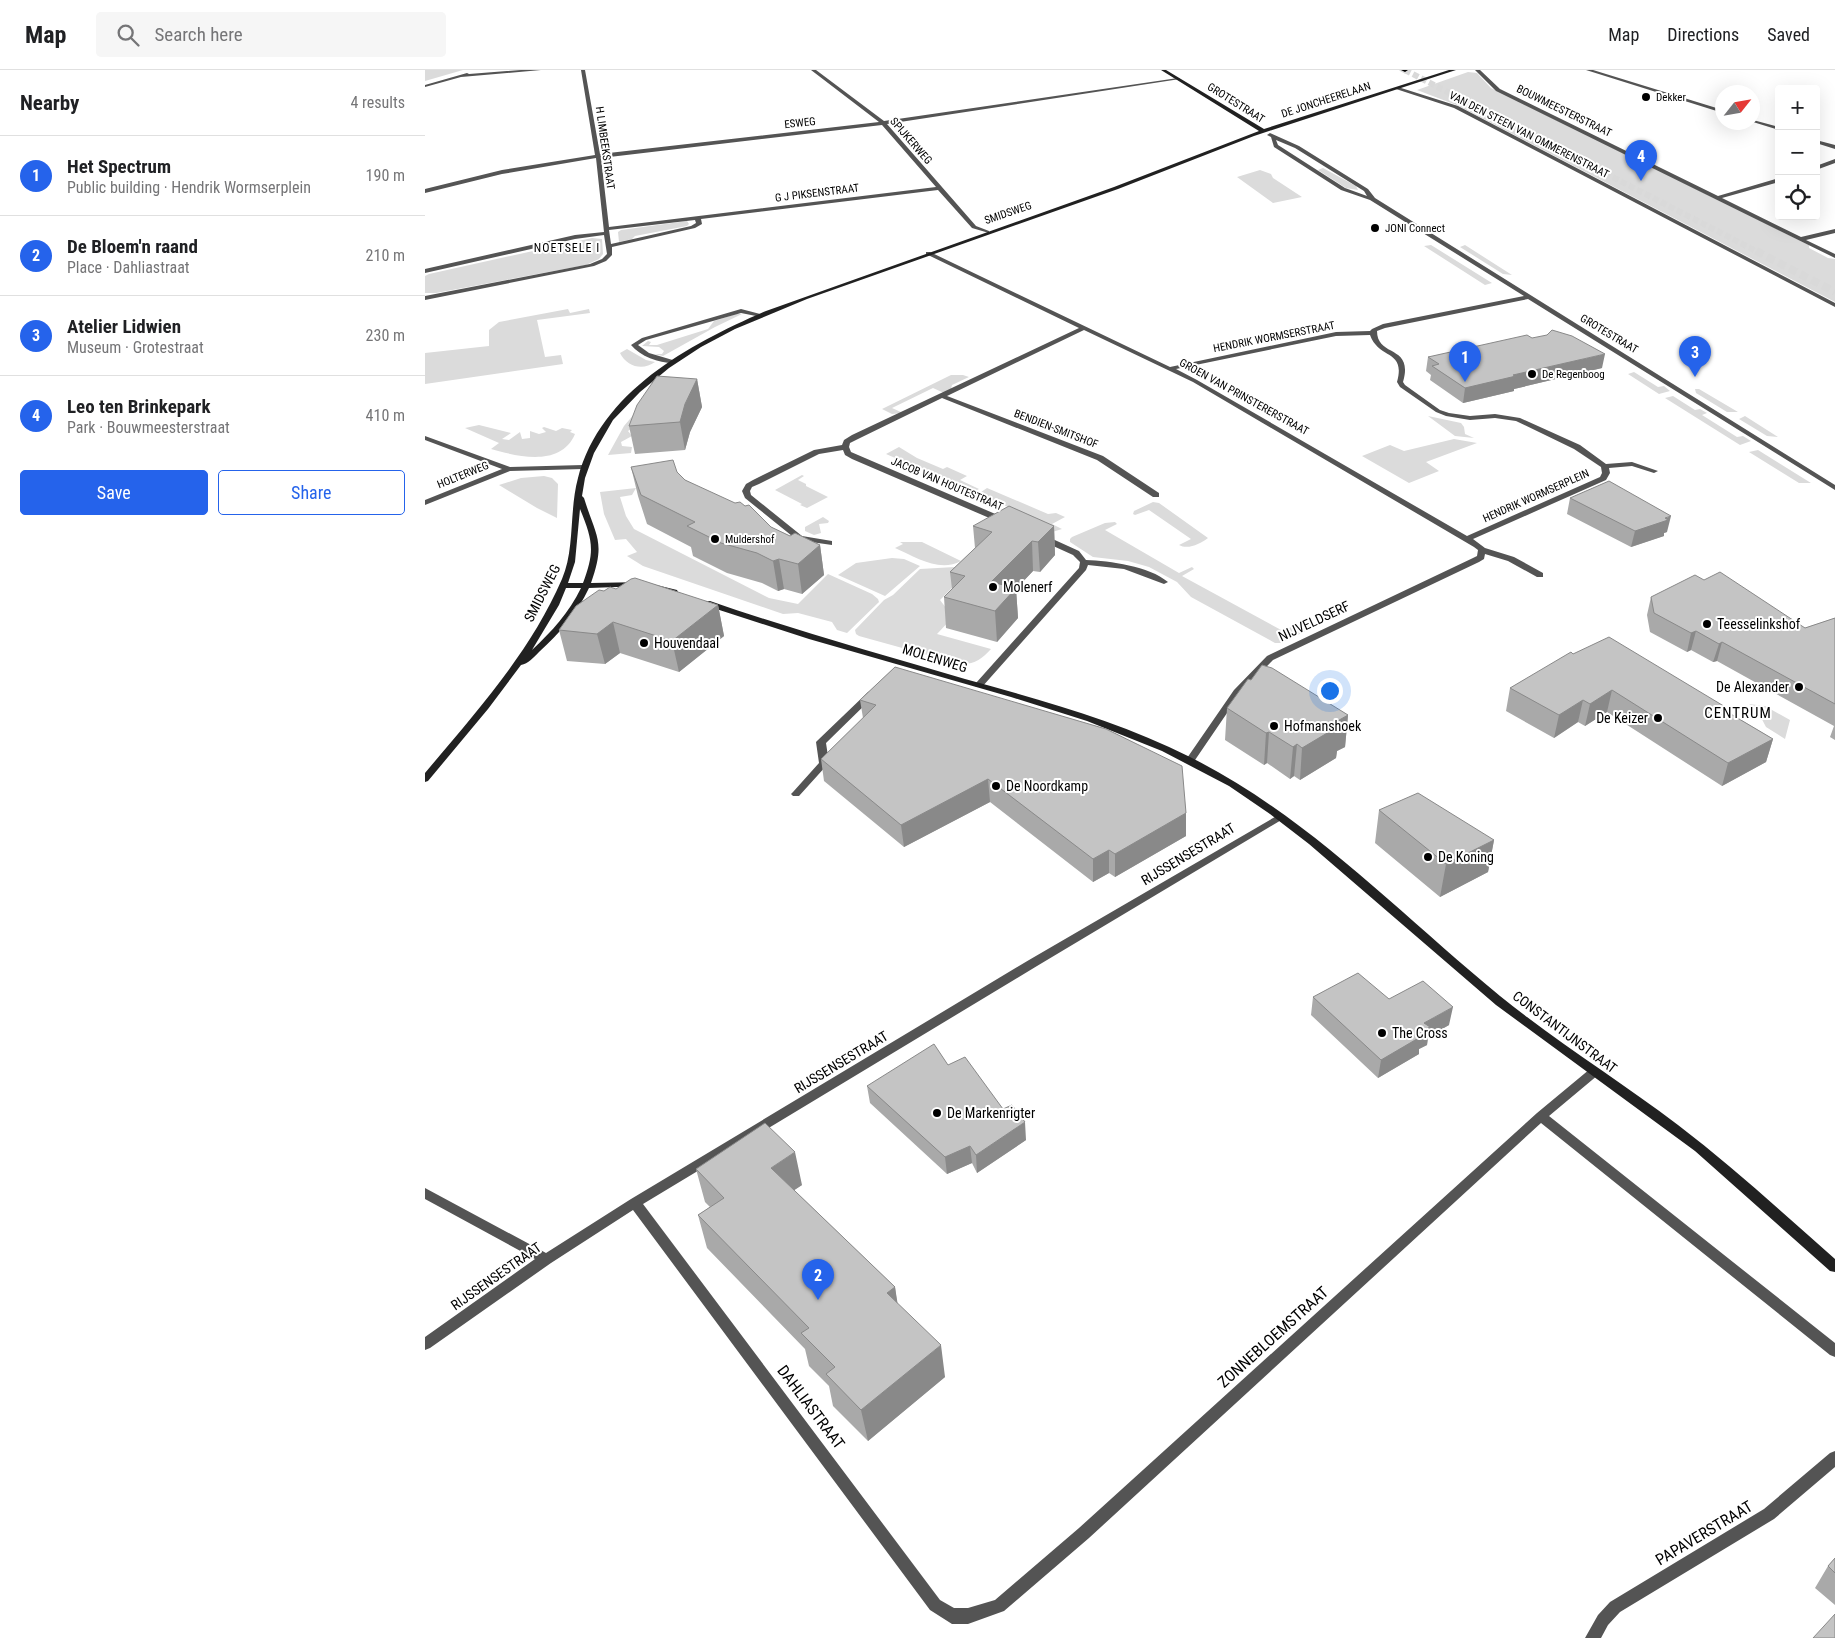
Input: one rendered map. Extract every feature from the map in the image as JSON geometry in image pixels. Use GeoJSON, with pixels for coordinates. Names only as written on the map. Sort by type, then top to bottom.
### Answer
{"type":"FeatureCollection","features":[{"type":"Feature","properties":{"kind":"main road","name":"GROTESTRAAT"},"geometry":{"type":"LineString","coordinates":[[1163,70],[1263,131]]}},
{"type":"Feature","properties":{"kind":"main road","name":"DE JONCHEERELAAN"},"geometry":{"type":"LineString","coordinates":[[1263,131],[1453,70]]}},
{"type":"Feature","properties":{"kind":"main road","name":"SMIDSWEG"},"geometry":{"type":"LineString","coordinates":[[425,779],[513,670],[548,617],[564,586],[573,561],[578,493],[583,467],[601,432],[624,404],[643,385],[674,362],[711,339],[761,315],[928,253],[1133,182],[1263,131]]}},
{"type":"Feature","properties":{"kind":"main road","name":"SMIDSWEG"},"geometry":{"type":"LineString","coordinates":[[513,670],[551,638],[564,624],[575,610],[587,585],[595,560],[595,542],[584,515],[578,493]]}},
{"type":"Feature","properties":{"kind":"main road"},"geometry":{"type":"LineString","coordinates":[[564,586],[644,584],[661,587],[684,595]]}},
{"type":"Feature","properties":{"kind":"main road","name":"MOLENWEG"},"geometry":{"type":"LineString","coordinates":[[702,601],[777,628],[900,666],[979,685],[1123,730],[1190,761],[1234,786],[1280,817]]}},
{"type":"Feature","properties":{"kind":"main road","name":"CONSTANTIJNSTRAAT"},"geometry":{"type":"LineString","coordinates":[[1280,817],[1500,1002],[1699,1148],[1833,1262]]}},
{"type":"Feature","properties":{"kind":"street"},"geometry":{"type":"LineString","coordinates":[[425,86],[478,70]]}},
{"type":"Feature","properties":{"kind":"street"},"geometry":{"type":"LineString","coordinates":[[462,76],[539,70]]}},
{"type":"Feature","properties":{"kind":"street","name":"H LIMBEEKSTRAAT"},"geometry":{"type":"LineString","coordinates":[[583,70],[598,155],[606,231]]}},
{"type":"Feature","properties":{"kind":"street","name":"SPIJKERWEG"},"geometry":{"type":"LineString","coordinates":[[813,70],[883,123],[973,227],[987,232]]}},
{"type":"Feature","properties":{"kind":"street","name":"BOUWMEESTERSTRAAT"},"geometry":{"type":"LineString","coordinates":[[1477,70],[1498,90],[1835,256]]}},
{"type":"Feature","properties":{"kind":"street"},"geometry":{"type":"LineString","coordinates":[[1588,70],[1715,110]]}},
{"type":"Feature","properties":{"kind":"street","name":"ESWEG"},"geometry":{"type":"LineString","coordinates":[[425,191],[502,172],[598,155],[883,123],[1179,79]]}},
{"type":"Feature","properties":{"kind":"street","name":"VAN DEN STEEN VAN OMMERENSTRAAT"},"geometry":{"type":"LineString","coordinates":[[1398,88],[1456,107],[1835,305]]}},
{"type":"Feature","properties":{"kind":"street"},"geometry":{"type":"LineString","coordinates":[[1760,123],[1775,128]]}},
{"type":"Feature","properties":{"kind":"street","name":"GROTESTRAAT"},"geometry":{"type":"LineString","coordinates":[[1263,131],[1297,147],[1325,164],[1366,190],[1372,199]]}},
{"type":"Feature","properties":{"kind":"street","name":"GROTESTRAAT"},"geometry":{"type":"LineString","coordinates":[[1273,137],[1276,146],[1343,189],[1372,199],[1835,488]]}},
{"type":"Feature","properties":{"kind":"street"},"geometry":{"type":"LineString","coordinates":[[1820,142],[1835,147]]}},
{"type":"Feature","properties":{"kind":"street"},"geometry":{"type":"LineString","coordinates":[[1820,167],[1835,161]]}},
{"type":"Feature","properties":{"kind":"street"},"geometry":{"type":"LineString","coordinates":[[1309,167],[1325,164]]}},
{"type":"Feature","properties":{"kind":"street"},"geometry":{"type":"LineString","coordinates":[[1718,198],[1775,181]]}},
{"type":"Feature","properties":{"kind":"street","name":"G J PIKSENSTRAAT"},"geometry":{"type":"LineString","coordinates":[[425,271],[606,231],[938,188]]}},
{"type":"Feature","properties":{"kind":"street","name":"G J PIKSENSTRAAT"},"geometry":{"type":"LineString","coordinates":[[610,246],[693,227],[699,224],[698,218]]}},
{"type":"Feature","properties":{"kind":"street"},"geometry":{"type":"LineString","coordinates":[[425,298],[592,265],[604,260],[610,254],[606,231]]}},
{"type":"Feature","properties":{"kind":"street"},"geometry":{"type":"LineString","coordinates":[[1801,239],[1835,231]]}},
{"type":"Feature","properties":{"kind":"street","name":"GROEN VAN PRINSTERERSTRAAT"},"geometry":{"type":"LineString","coordinates":[[928,253],[1195,381],[1467,539],[1482,550],[1511,559],[1540,575]]}},
{"type":"Feature","properties":{"kind":"street","name":"HENDRIK WORMSERSTRAAT"},"geometry":{"type":"LineString","coordinates":[[1168,369],[1336,334],[1373,333],[1374,330],[1383,326],[1529,297]]}},
{"type":"Feature","properties":{"kind":"street","name":"SMIDSWEG"},"geometry":{"type":"LineString","coordinates":[[674,362],[653,357],[636,349],[634,345],[644,339],[741,311],[761,315]]}},
{"type":"Feature","properties":{"kind":"street"},"geometry":{"type":"LineString","coordinates":[[829,543],[800,538],[748,496],[745,491],[756,482],[817,452],[845,447],[847,442],[855,437],[1083,328]]}},
{"type":"Feature","properties":{"kind":"street","name":"HENDRIK WORMSERPLEIN"},"geometry":{"type":"LineString","coordinates":[[1373,333],[1373,337],[1383,348],[1399,359],[1404,365],[1405,370],[1400,382],[1402,386],[1437,411],[1470,418],[1495,416],[1518,420],[1577,447],[1605,466],[1632,464],[1654,471]]}},
{"type":"Feature","properties":{"kind":"street","name":"BENDIEN-SMITSHOF"},"geometry":{"type":"LineString","coordinates":[[942,396],[1100,458],[1156,495]]}},
{"type":"Feature","properties":{"kind":"street"},"geometry":{"type":"LineString","coordinates":[[425,438],[509,469],[583,467]]}},
{"type":"Feature","properties":{"kind":"street","name":"JACOB VAN HOUTESTRAAT"},"geometry":{"type":"LineString","coordinates":[[845,447],[848,453],[1016,526]]}},
{"type":"Feature","properties":{"kind":"street","name":"HENDRIK WORMSERPLEIN"},"geometry":{"type":"LineString","coordinates":[[1467,539],[1603,478],[1606,473],[1605,466]]}},
{"type":"Feature","properties":{"kind":"street","name":"HOLTERWEG"},"geometry":{"type":"LineString","coordinates":[[425,503],[509,469]]}},
{"type":"Feature","properties":{"kind":"street"},"geometry":{"type":"LineString","coordinates":[[1033,534],[1076,553],[1084,562],[1122,565],[1146,572],[1164,582]]}},
{"type":"Feature","properties":{"kind":"street","name":"NIJVELDSERF"},"geometry":{"type":"LineString","coordinates":[[1190,761],[1237,692],[1270,658],[1477,560],[1481,557],[1482,550]]}},
{"type":"Feature","properties":{"kind":"street"},"geometry":{"type":"LineString","coordinates":[[979,685],[1080,573],[1084,562]]}},
{"type":"Feature","properties":{"kind":"street"},"geometry":{"type":"LineString","coordinates":[[796,794],[824,763],[821,742],[876,689]]}},
{"type":"Feature","properties":{"kind":"street","name":"RIJSSENSESTRAAT"},"geometry":{"type":"LineString","coordinates":[[425,1344],[546,1259],[635,1203],[876,1059],[904,1040],[1280,817]]}},
{"type":"Feature","properties":{"kind":"street","name":"ZONNEBLOEMSTRAAT"},"geometry":{"type":"LineString","coordinates":[[968,1616],[999,1606],[1077,1539],[1541,1116],[1593,1072]]}},
{"type":"Feature","properties":{"kind":"street"},"geometry":{"type":"LineString","coordinates":[[1541,1116],[1835,1351]]}},
{"type":"Feature","properties":{"kind":"street"},"geometry":{"type":"LineString","coordinates":[[425,1193],[546,1259]]}},
{"type":"Feature","properties":{"kind":"street","name":"DAHLIASTRAAT"},"geometry":{"type":"LineString","coordinates":[[635,1203],[935,1605],[951,1616],[968,1616]]}},
{"type":"Feature","properties":{"kind":"street","name":"PAPAVERSTRAAT"},"geometry":{"type":"LineString","coordinates":[[1593,1638],[1603,1620],[1615,1607],[1769,1514],[1835,1458]]}},
{"type":"Feature","properties":{"kind":"shaded area"},"geometry":{"type":"Polygon","coordinates":[[[425,70],[463,70],[425,81],[425,70]]]}},
{"type":"Feature","properties":{"kind":"shaded area"},"geometry":{"type":"Polygon","coordinates":[[[1468,72],[1477,73],[1491,88],[1809,245],[1809,248],[1828,258],[1835,259],[1835,302],[1459,106],[1417,90],[1468,72]]]}},
{"type":"Feature","properties":{"kind":"shaded area"},"geometry":{"type":"Polygon","coordinates":[[[1323,168],[1356,186],[1358,190],[1346,188],[1318,170],[1323,168]]]}},
{"type":"Feature","properties":{"kind":"shaded area"},"geometry":{"type":"Polygon","coordinates":[[[1260,170],[1271,174],[1273,178],[1302,197],[1273,203],[1237,177],[1260,170]]]}},
{"type":"Feature","properties":{"kind":"shaded area"},"geometry":{"type":"Polygon","coordinates":[[[687,221],[689,224],[687,226],[635,236],[632,239],[619,242],[618,232],[621,230],[687,221]]]}},
{"type":"Feature","properties":{"kind":"shaded area"},"geometry":{"type":"Polygon","coordinates":[[[592,238],[602,239],[603,254],[599,259],[586,265],[436,293],[425,293],[425,276],[429,274],[592,238]]]}},
{"type":"Feature","properties":{"kind":"shaded area"},"geometry":{"type":"Polygon","coordinates":[[[1431,245],[1492,283],[1485,285],[1424,246],[1431,245]]]}},
{"type":"Feature","properties":{"kind":"shaded area"},"geometry":{"type":"Polygon","coordinates":[[[1465,245],[1512,275],[1503,274],[1460,247],[1465,245]]]}},
{"type":"Feature","properties":{"kind":"shaded area"},"geometry":{"type":"Polygon","coordinates":[[[568,309],[570,313],[589,309],[590,313],[537,320],[545,357],[561,355],[563,364],[425,384],[425,353],[489,346],[489,330],[499,322],[568,309]]]}},
{"type":"Feature","properties":{"kind":"shaded area"},"geometry":{"type":"Polygon","coordinates":[[[742,314],[663,356],[654,354],[662,354],[664,351],[659,347],[642,346],[648,341],[651,342],[649,345],[657,345],[708,329],[714,321],[742,314]]]}},
{"type":"Feature","properties":{"kind":"shaded area"},"geometry":{"type":"Polygon","coordinates":[[[627,349],[646,360],[655,362],[640,367],[631,364],[620,353],[627,349]]]}},
{"type":"Feature","properties":{"kind":"shaded area"},"geometry":{"type":"Polygon","coordinates":[[[1634,372],[1658,387],[1664,386],[1670,391],[1659,394],[1628,374],[1634,372]]]}},
{"type":"Feature","properties":{"kind":"shaded area"},"geometry":{"type":"Polygon","coordinates":[[[951,375],[969,377],[952,385],[951,389],[944,393],[933,388],[892,408],[903,413],[892,414],[882,409],[951,375]]]}},
{"type":"Feature","properties":{"kind":"shaded area"},"geometry":{"type":"Polygon","coordinates":[[[1695,389],[1699,389],[1738,412],[1727,412],[1696,393],[1695,389]]]}},
{"type":"Feature","properties":{"kind":"shaded area"},"geometry":{"type":"Polygon","coordinates":[[[1673,396],[1695,410],[1700,409],[1707,413],[1702,415],[1737,437],[1743,436],[1751,441],[1740,445],[1665,398],[1673,396]]]}},
{"type":"Feature","properties":{"kind":"shaded area"},"geometry":{"type":"Polygon","coordinates":[[[646,400],[637,425],[628,431],[632,436],[621,442],[622,446],[632,447],[631,453],[608,455],[624,426],[646,400]]]}},
{"type":"Feature","properties":{"kind":"shaded area"},"geometry":{"type":"Polygon","coordinates":[[[1428,416],[1461,423],[1465,434],[1474,438],[1455,436],[1428,416]]]}},
{"type":"Feature","properties":{"kind":"shaded area"},"geometry":{"type":"Polygon","coordinates":[[[1745,416],[1778,437],[1767,436],[1739,419],[1745,416]]]}},
{"type":"Feature","properties":{"kind":"shaded area"},"geometry":{"type":"Polygon","coordinates":[[[479,425],[511,433],[502,439],[509,440],[520,432],[522,439],[530,438],[530,431],[539,434],[546,432],[542,428],[544,427],[556,431],[562,428],[572,430],[570,432],[575,434],[569,444],[560,451],[550,455],[538,457],[514,455],[491,449],[499,443],[465,428],[479,425]]]}},
{"type":"Feature","properties":{"kind":"shaded area"},"geometry":{"type":"Polygon","coordinates":[[[1454,439],[1477,443],[1426,462],[1439,471],[1409,483],[1362,456],[1390,445],[1404,451],[1454,439]]]}},
{"type":"Feature","properties":{"kind":"shaded area"},"geometry":{"type":"Polygon","coordinates":[[[899,447],[917,458],[943,469],[947,467],[967,476],[960,480],[979,489],[973,492],[886,454],[899,447]]]}},
{"type":"Feature","properties":{"kind":"shaded area"},"geometry":{"type":"Polygon","coordinates":[[[1758,450],[1811,483],[1799,483],[1749,452],[1758,450]]]}},
{"type":"Feature","properties":{"kind":"shaded area"},"geometry":{"type":"Polygon","coordinates":[[[802,475],[804,476],[798,480],[828,497],[807,508],[775,490],[802,475]]]}},
{"type":"Feature","properties":{"kind":"shaded area"},"geometry":{"type":"Polygon","coordinates":[[[544,476],[552,478],[558,484],[557,518],[499,485],[521,478],[544,476]]]}},
{"type":"Feature","properties":{"kind":"shaded area"},"geometry":{"type":"Polygon","coordinates":[[[636,488],[632,495],[620,497],[626,516],[634,529],[769,598],[798,604],[828,574],[872,594],[879,602],[847,633],[837,630],[832,622],[798,613],[783,614],[643,566],[627,556],[637,552],[626,539],[615,540],[604,514],[600,492],[636,488]]]}},
{"type":"Feature","properties":{"kind":"shaded area"},"geometry":{"type":"Polygon","coordinates":[[[987,488],[1048,514],[1056,513],[1065,517],[1052,524],[1062,529],[1049,533],[1043,522],[978,494],[987,488]]]}},
{"type":"Feature","properties":{"kind":"shaded area"},"geometry":{"type":"Polygon","coordinates":[[[1153,502],[1159,503],[1208,538],[1194,546],[1186,547],[1179,545],[1191,539],[1149,510],[1133,514],[1134,511],[1153,502]]]}},
{"type":"Feature","properties":{"kind":"shaded area"},"geometry":{"type":"Polygon","coordinates":[[[823,517],[829,521],[828,523],[819,524],[821,533],[814,535],[805,531],[805,527],[823,517]]]}},
{"type":"Feature","properties":{"kind":"shaded area"},"geometry":{"type":"Polygon","coordinates":[[[1115,522],[1117,524],[1105,530],[1179,573],[1192,567],[1194,569],[1182,576],[1283,631],[1297,624],[1306,631],[1281,643],[1275,643],[1191,597],[1177,582],[1149,567],[1128,561],[1093,557],[1070,542],[1072,537],[1105,523],[1115,522]]]}},
{"type":"Feature","properties":{"kind":"shaded area"},"geometry":{"type":"Polygon","coordinates":[[[900,542],[922,542],[961,561],[953,564],[936,565],[895,548],[903,544],[900,542]]]}},
{"type":"Feature","properties":{"kind":"shaded area"},"geometry":{"type":"Polygon","coordinates":[[[892,558],[904,559],[920,566],[885,596],[838,575],[856,563],[892,558]]]}},
{"type":"Feature","properties":{"kind":"shaded area"},"geometry":{"type":"Polygon","coordinates":[[[982,558],[940,600],[953,617],[937,634],[991,649],[977,661],[960,664],[856,634],[855,630],[884,600],[893,595],[920,569],[955,567],[982,558]]]}},
{"type":"Feature","properties":{"kind":"shaded area"},"geometry":{"type":"Polygon","coordinates":[[[1749,704],[1765,706],[1790,720],[1785,739],[1766,727],[1756,708],[1749,704]]]}},
{"type":"Feature","properties":{"kind":"building"},"geometry":{"type":"Polygon","coordinates":[[[1552,330],[1572,336],[1605,354],[1465,388],[1432,366],[1439,364],[1428,357],[1527,335],[1532,338],[1547,335],[1552,330]]]}},
{"type":"Feature","properties":{"kind":"building"},"geometry":{"type":"Polygon","coordinates":[[[657,376],[697,379],[685,404],[680,422],[629,426],[637,405],[657,376]]]}},
{"type":"Feature","properties":{"kind":"building"},"geometry":{"type":"Polygon","coordinates":[[[673,460],[677,472],[685,480],[735,503],[740,502],[745,506],[749,505],[771,527],[790,536],[795,533],[820,545],[798,564],[779,559],[773,561],[757,553],[721,543],[687,526],[695,522],[641,495],[631,467],[673,460]]]}},
{"type":"Feature","properties":{"kind":"building"},"geometry":{"type":"Polygon","coordinates":[[[1609,481],[1671,516],[1665,518],[1668,520],[1635,531],[1570,498],[1609,481]]]}},
{"type":"Feature","properties":{"kind":"building"},"geometry":{"type":"Polygon","coordinates":[[[1009,506],[1054,526],[1038,542],[1032,541],[991,582],[1016,588],[995,611],[944,597],[965,576],[950,572],[992,532],[973,526],[1009,506]]]}},
{"type":"Feature","properties":{"kind":"building"},"geometry":{"type":"Polygon","coordinates":[[[1720,572],[1805,628],[1835,618],[1835,704],[1722,642],[1719,644],[1696,631],[1691,633],[1654,613],[1651,597],[1695,575],[1704,580],[1720,572]]]}},
{"type":"Feature","properties":{"kind":"building"},"geometry":{"type":"Polygon","coordinates":[[[635,578],[718,605],[672,641],[613,622],[597,634],[559,630],[576,606],[599,590],[604,591],[610,587],[616,589],[635,578]]]}},
{"type":"Feature","properties":{"kind":"building"},"geometry":{"type":"Polygon","coordinates":[[[1609,637],[1732,711],[1729,713],[1773,739],[1728,763],[1612,690],[1590,704],[1583,700],[1559,715],[1510,688],[1571,652],[1573,654],[1609,637]]]}},
{"type":"Feature","properties":{"kind":"building"},"geometry":{"type":"Polygon","coordinates":[[[1262,665],[1272,668],[1348,715],[1334,723],[1339,726],[1302,748],[1297,744],[1293,747],[1269,732],[1266,733],[1227,708],[1248,679],[1251,680],[1262,665]]]}},
{"type":"Feature","properties":{"kind":"building","name":"De Noordkamp"},"geometry":{"type":"Polygon","coordinates":[[[895,667],[1106,729],[1182,766],[1186,813],[1115,854],[1109,850],[1093,859],[988,779],[901,825],[821,759],[876,705],[860,700],[895,667]]]}},
{"type":"Feature","properties":{"kind":"building"},"geometry":{"type":"Polygon","coordinates":[[[1418,793],[1494,840],[1446,864],[1379,810],[1418,793]]]}},
{"type":"Feature","properties":{"kind":"building","name":"The Cross"},"geometry":{"type":"Polygon","coordinates":[[[1358,973],[1389,999],[1423,981],[1453,1007],[1424,1023],[1430,1027],[1419,1033],[1422,1036],[1381,1060],[1313,997],[1358,973]]]}},
{"type":"Feature","properties":{"kind":"building","name":"De Markenrigter"},"geometry":{"type":"Polygon","coordinates":[[[934,1044],[948,1065],[965,1057],[1003,1109],[1012,1105],[1025,1122],[976,1155],[970,1146],[945,1157],[867,1086],[934,1044]]]}},
{"type":"Feature","properties":{"kind":"building"},"geometry":{"type":"Polygon","coordinates":[[[765,1123],[795,1152],[771,1168],[895,1287],[887,1293],[941,1345],[861,1410],[826,1374],[835,1367],[801,1333],[809,1328],[698,1215],[724,1198],[696,1169],[765,1123]]]}},
{"type":"Feature","properties":{"kind":"building"},"geometry":{"type":"Polygon","coordinates":[[[1835,1558],[1835,1573],[1828,1566],[1835,1558]]]}},
{"type":"Feature","properties":{"kind":"building"},"geometry":{"type":"Polygon","coordinates":[[[1835,1614],[1835,1638],[1813,1638],[1835,1614]]]}},
{"type":"Feature","properties":{"kind":"tunnel"},"geometry":{"type":"LineString","coordinates":[[1405,70],[1758,252]]}},
{"type":"Feature","properties":{"kind":"tunnel"},"geometry":{"type":"LineString","coordinates":[[1756,251],[1835,292]]}},
{"type":"Feature","properties":{"kind":"place","name":"Dekker"},"geometry":{"type":"Point","coordinates":[1646,97]}},
{"type":"Feature","properties":{"kind":"place","name":"Leo ten Brinkepark"},"geometry":{"type":"Point","coordinates":[1641,181]}},
{"type":"Feature","properties":{"kind":"place","name":"JONI Connect"},"geometry":{"type":"Point","coordinates":[1375,228]}},
{"type":"Feature","properties":{"kind":"place","name":"De Regenboog"},"geometry":{"type":"Point","coordinates":[1532,374]}},
{"type":"Feature","properties":{"kind":"place","name":"Atelier Lidwien"},"geometry":{"type":"Point","coordinates":[1695,377]}},
{"type":"Feature","properties":{"kind":"place","name":"Het Spectrum"},"geometry":{"type":"Point","coordinates":[1465,382]}},
{"type":"Feature","properties":{"kind":"place","name":"Muldershof"},"geometry":{"type":"Point","coordinates":[715,539]}},
{"type":"Feature","properties":{"kind":"place","name":"Molenerf"},"geometry":{"type":"Point","coordinates":[993,587]}},
{"type":"Feature","properties":{"kind":"place","name":"Teesselinkshof"},"geometry":{"type":"Point","coordinates":[1707,624]}},
{"type":"Feature","properties":{"kind":"place","name":"Houvendaal"},"geometry":{"type":"Point","coordinates":[644,643]}},
{"type":"Feature","properties":{"kind":"place","name":"De Alexander"},"geometry":{"type":"Point","coordinates":[1799,687]}},
{"type":"Feature","properties":{"kind":"place","name":"De Keizer"},"geometry":{"type":"Point","coordinates":[1658,718]}},
{"type":"Feature","properties":{"kind":"place","name":"Hofmanshoek"},"geometry":{"type":"Point","coordinates":[1274,726]}},
{"type":"Feature","properties":{"kind":"place","name":"De Noordkamp"},"geometry":{"type":"Point","coordinates":[996,786]}},
{"type":"Feature","properties":{"kind":"place","name":"De Koning"},"geometry":{"type":"Point","coordinates":[1428,857]}},
{"type":"Feature","properties":{"kind":"place","name":"The Cross"},"geometry":{"type":"Point","coordinates":[1382,1033]}},
{"type":"Feature","properties":{"kind":"place","name":"De Markenrigter"},"geometry":{"type":"Point","coordinates":[937,1113]}},
{"type":"Feature","properties":{"kind":"place","name":"De Bloem'n raand"},"geometry":{"type":"Point","coordinates":[818,1300]}},
{"type":"Feature","properties":{"kind":"district","name":"NOETSELE I"},"geometry":{"type":"Point","coordinates":[567,248]}},
{"type":"Feature","properties":{"kind":"district","name":"CENTRUM"},"geometry":{"type":"Point","coordinates":[1738,713]}}]}
